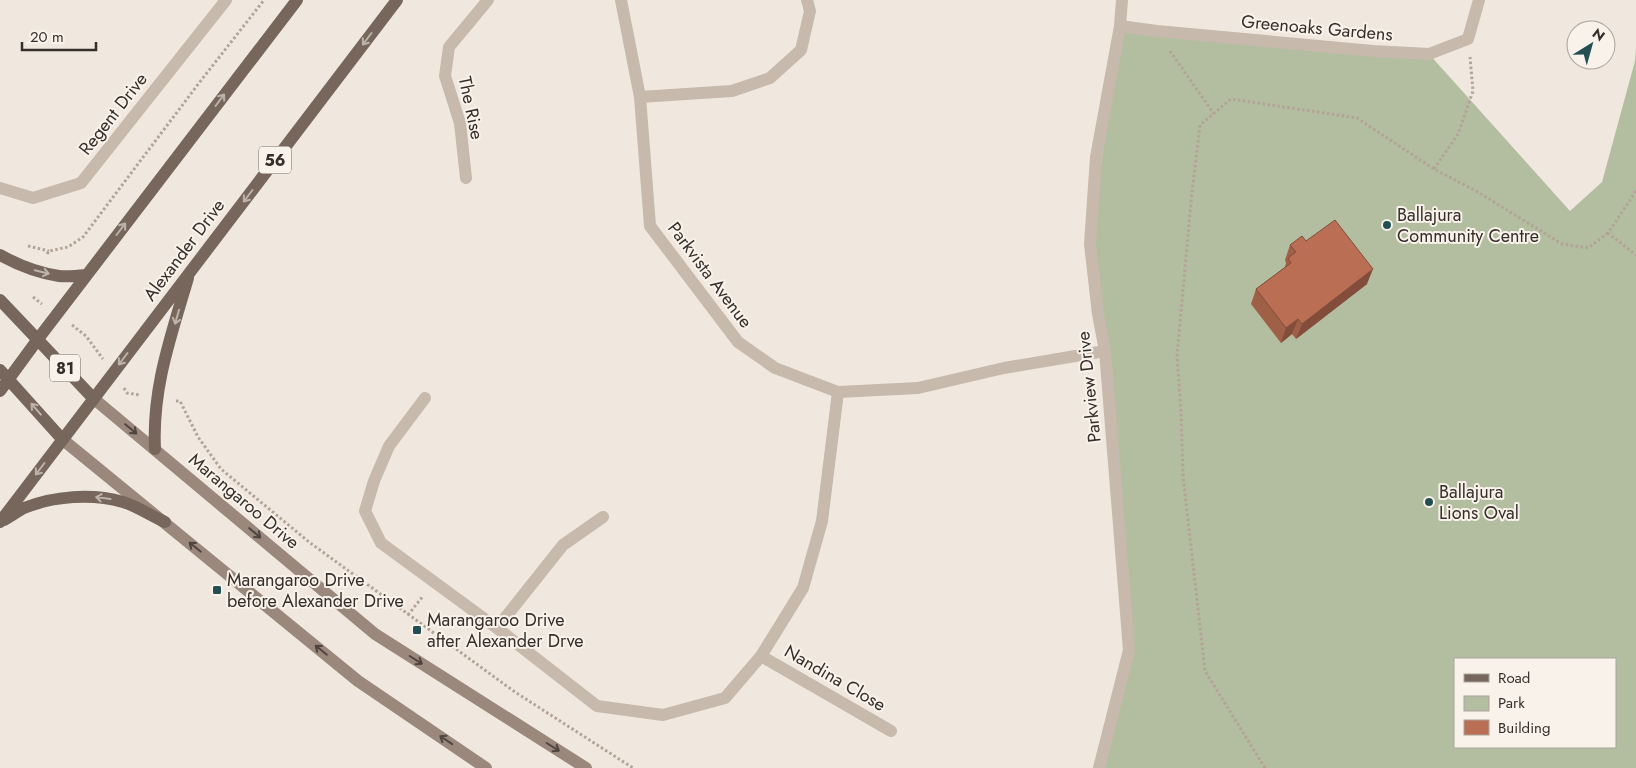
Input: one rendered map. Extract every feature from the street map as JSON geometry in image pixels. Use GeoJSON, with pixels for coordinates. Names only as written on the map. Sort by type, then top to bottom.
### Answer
{"type":"FeatureCollection","features":[{"type":"Feature","properties":{"kind":"main road"},"geometry":{"type":"LineString","coordinates":[[0,392],[56,314],[296,0]]}},
{"type":"Feature","properties":{"kind":"main road","name":"Alexander Drive"},"geometry":{"type":"LineString","coordinates":[[0,522],[397,0]]}},
{"type":"Feature","properties":{"kind":"main road"},"geometry":{"type":"LineString","coordinates":[[0,255],[21,266],[37,271],[60,276],[86,275]]}},
{"type":"Feature","properties":{"kind":"main road"},"geometry":{"type":"LineString","coordinates":[[155,449],[154,430],[159,382],[190,270]]}},
{"type":"Feature","properties":{"kind":"main road","name":"Marangaroo Drive"},"geometry":{"type":"LineString","coordinates":[[0,300],[93,398],[375,634],[586,768]]}},
{"type":"Feature","properties":{"kind":"main road"},"geometry":{"type":"LineString","coordinates":[[0,370],[62,439],[358,681],[486,768]]}},
{"type":"Feature","properties":{"kind":"main road"},"geometry":{"type":"LineString","coordinates":[[0,522],[25,508],[58,499],[86,497],[124,502],[164,522]]}},
{"type":"Feature","properties":{"kind":"street","name":"Regent Drive"},"geometry":{"type":"LineString","coordinates":[[0,188],[33,198],[81,183],[226,0]]}},
{"type":"Feature","properties":{"kind":"street","name":"The Rise"},"geometry":{"type":"LineString","coordinates":[[466,178],[460,123],[445,76],[449,47],[488,0]]}},
{"type":"Feature","properties":{"kind":"street","name":"Parkvista Avenue"},"geometry":{"type":"LineString","coordinates":[[621,0],[640,97],[650,226],[738,342],[775,368],[838,392],[918,388],[1004,368],[1105,351]]}},
{"type":"Feature","properties":{"kind":"street"},"geometry":{"type":"LineString","coordinates":[[640,97],[732,91],[770,78],[801,50],[810,12],[807,0]]}},
{"type":"Feature","properties":{"kind":"street","name":"Parkview Drive"},"geometry":{"type":"LineString","coordinates":[[1099,768],[1129,650],[1105,351],[1098,314],[1090,244],[1096,157],[1120,26],[1122,0]]}},
{"type":"Feature","properties":{"kind":"street"},"geometry":{"type":"LineString","coordinates":[[1468,39],[1479,0]]}},
{"type":"Feature","properties":{"kind":"street","name":"Greenoaks Gardens"},"geometry":{"type":"LineString","coordinates":[[1120,26],[1373,51],[1429,54],[1468,39]]}},
{"type":"Feature","properties":{"kind":"street"},"geometry":{"type":"LineString","coordinates":[[425,398],[390,446],[374,481],[365,511],[381,543],[497,628],[597,706],[663,714],[725,698],[761,656],[803,588],[822,521],[838,392]]}},
{"type":"Feature","properties":{"kind":"street"},"geometry":{"type":"LineString","coordinates":[[497,628],[563,545],[603,517]]}},
{"type":"Feature","properties":{"kind":"street","name":"Nandina Close"},"geometry":{"type":"LineString","coordinates":[[761,656],[890,731]]}},
{"type":"Feature","properties":{"kind":"path"},"geometry":{"type":"LineString","coordinates":[[16,318],[33,297],[32,280],[49,251],[68,247],[83,237],[264,0]]}},
{"type":"Feature","properties":{"kind":"path"},"geometry":{"type":"LineString","coordinates":[[1157,31],[1214,114]]}},
{"type":"Feature","properties":{"kind":"path"},"geometry":{"type":"LineString","coordinates":[[1434,169],[1458,134],[1473,91],[1468,39]]}},
{"type":"Feature","properties":{"kind":"path"},"geometry":{"type":"LineString","coordinates":[[1265,768],[1205,671],[1182,476],[1181,412],[1176,356],[1200,125],[1231,99],[1357,118],[1434,169],[1476,190],[1562,244],[1588,248],[1608,233],[1636,191]]}},
{"type":"Feature","properties":{"kind":"path"},"geometry":{"type":"LineString","coordinates":[[1608,233],[1636,256]]}},
{"type":"Feature","properties":{"kind":"path"},"geometry":{"type":"LineString","coordinates":[[33,297],[86,336],[127,392],[180,401],[198,437],[221,469],[309,542],[515,692],[633,768]]}},
{"type":"Feature","properties":{"kind":"path"},"geometry":{"type":"LineString","coordinates":[[408,615],[434,582]]}},
{"type":"Feature","properties":{"kind":"green space"},"geometry":{"type":"Polygon","coordinates":[[[1120,26],[1429,54],[1570,211],[1602,182],[1635,61],[1636,48],[1636,768],[1099,768],[1129,650],[1090,244],[1120,26]]]}},
{"type":"Feature","properties":{"kind":"building"},"geometry":{"type":"Polygon","coordinates":[[[1335,220],[1373,269],[1302,324],[1298,319],[1286,328],[1256,289],[1291,263],[1288,258],[1296,252],[1290,245],[1302,236],[1306,241],[1335,220]]]}},
{"type":"Feature","properties":{"kind":"place","name":"Ballajura Community Centre"},"geometry":{"type":"Point","coordinates":[1387,225]}},
{"type":"Feature","properties":{"kind":"place","name":"Ballajura Lions Oval"},"geometry":{"type":"Point","coordinates":[1429,502]}},
{"type":"Feature","properties":{"kind":"place","name":"Marangaroo Drive before Alexander Drive"},"geometry":{"type":"Point","coordinates":[217,590]}},
{"type":"Feature","properties":{"kind":"place","name":"Marangaroo Drive after Alexander Drve"},"geometry":{"type":"Point","coordinates":[417,630]}}]}
